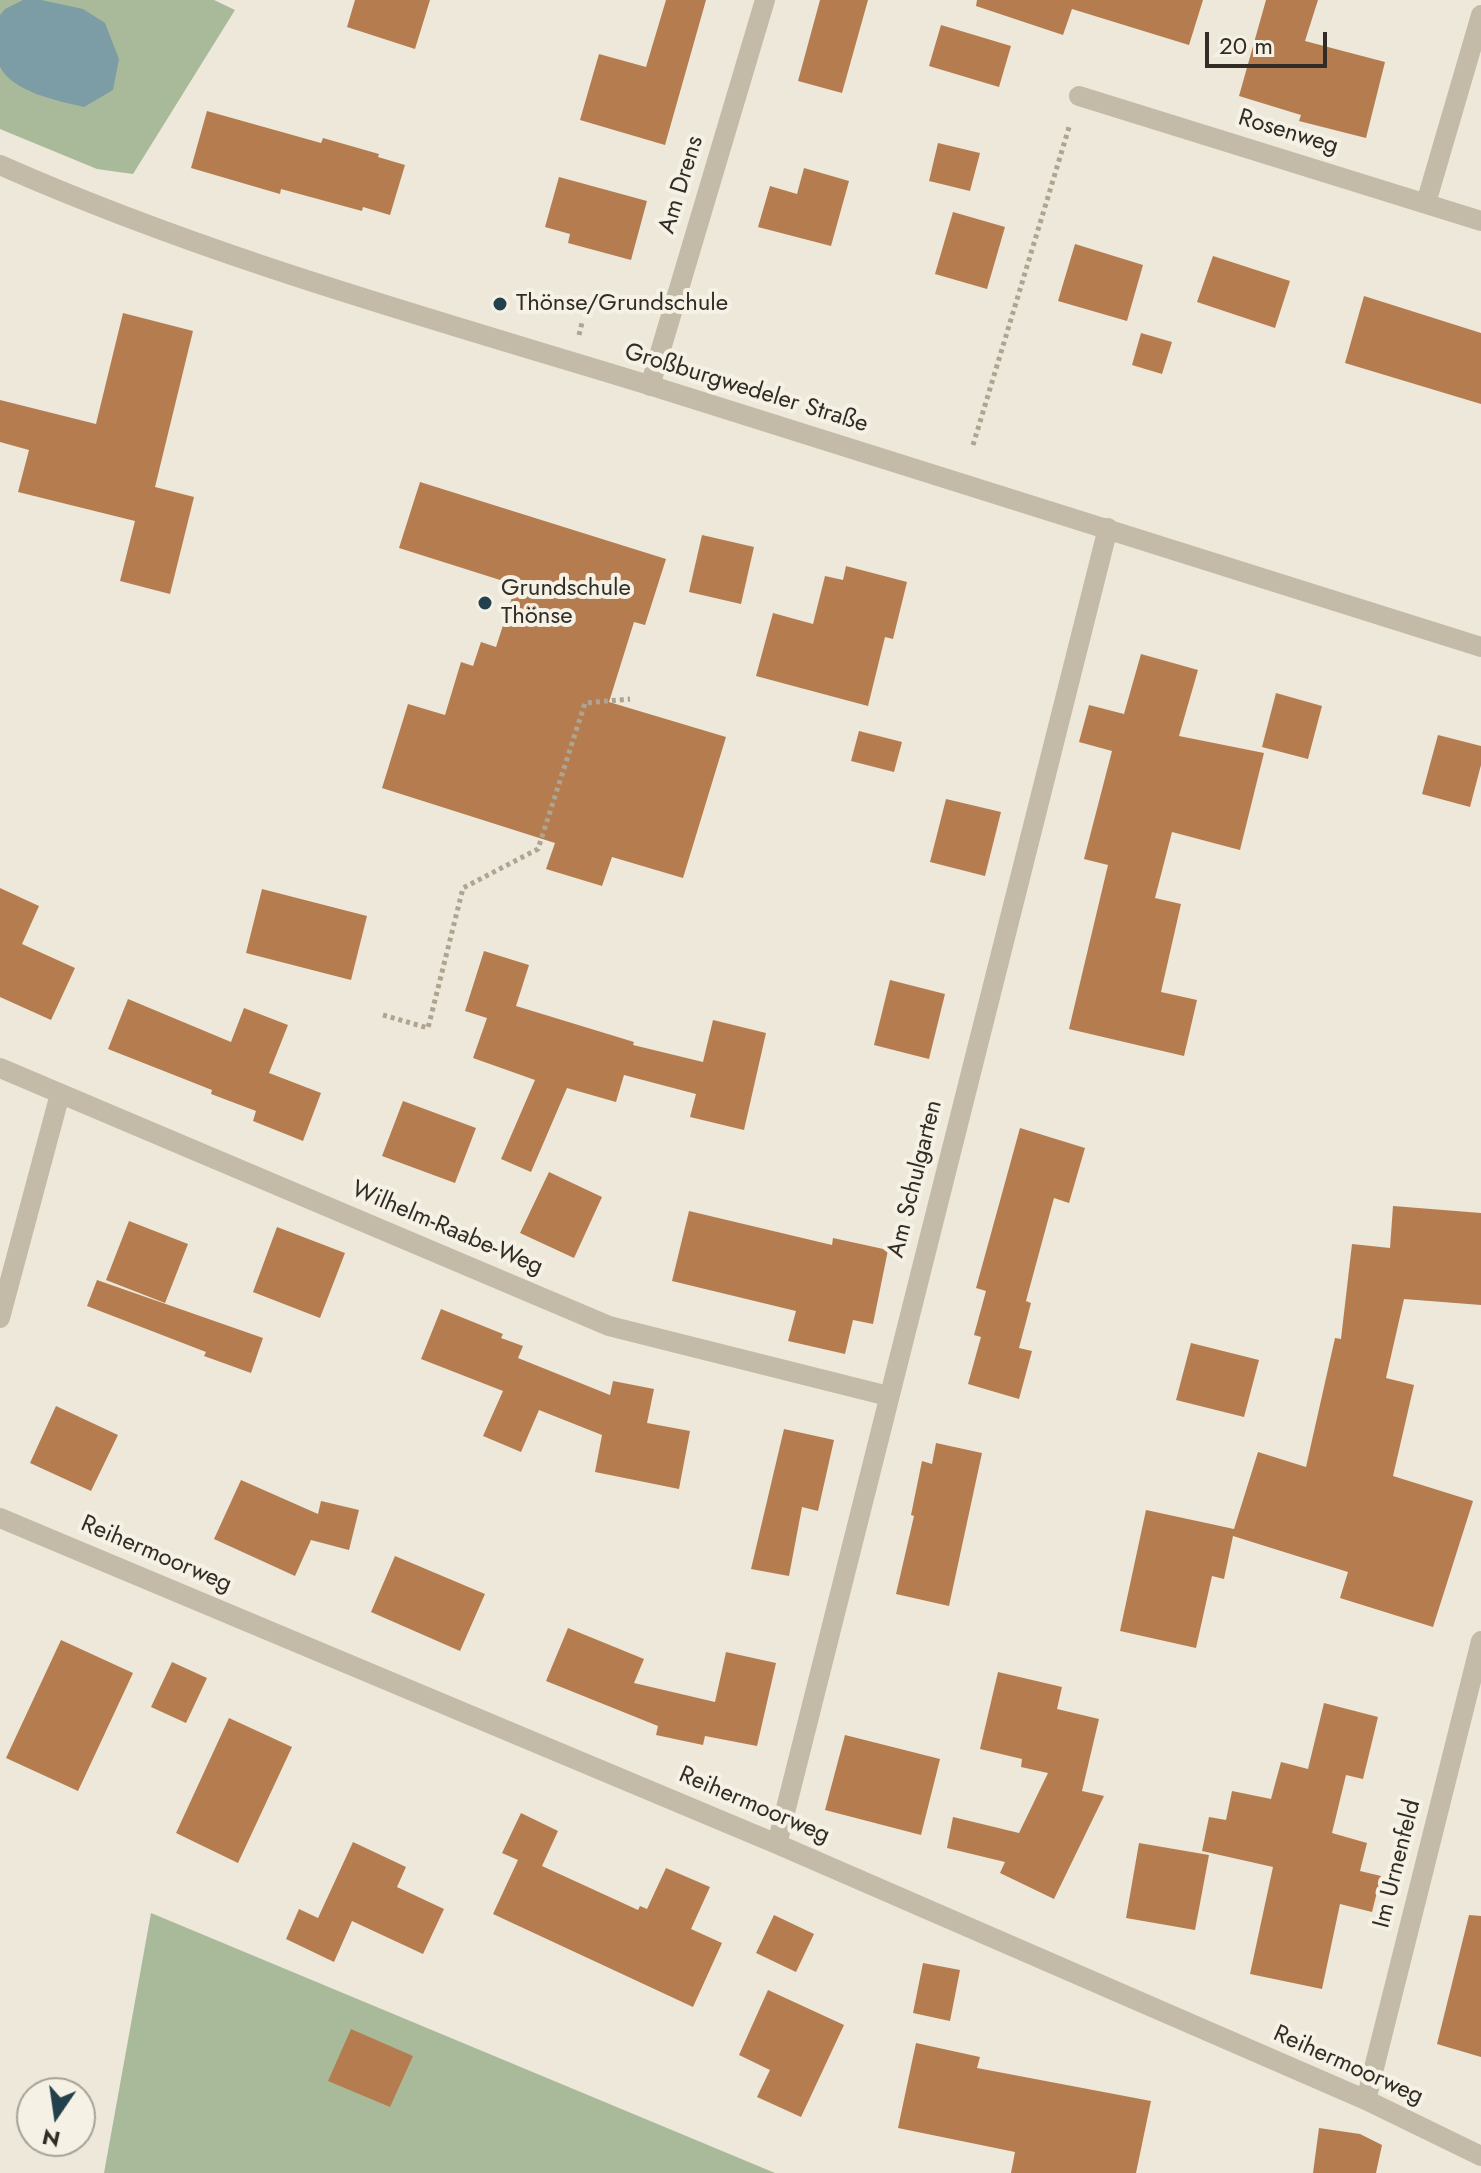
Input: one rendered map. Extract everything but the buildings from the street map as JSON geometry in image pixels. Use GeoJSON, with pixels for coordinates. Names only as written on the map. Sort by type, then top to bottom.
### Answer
{"type":"FeatureCollection","features":[{"type":"Feature","properties":{"kind":"street","name":"Am Drens"},"geometry":{"type":"LineString","coordinates":[[650,386],[765,0]]}},
{"type":"Feature","properties":{"kind":"street"},"geometry":{"type":"LineString","coordinates":[[1426,203],[1481,15]]}},
{"type":"Feature","properties":{"kind":"street","name":"Rosenweg"},"geometry":{"type":"LineString","coordinates":[[1079,96],[1481,221]]}},
{"type":"Feature","properties":{"kind":"street","name":"Großburgwedeler Straße"},"geometry":{"type":"LineString","coordinates":[[0,165],[68,195],[241,259],[1481,647]]}},
{"type":"Feature","properties":{"kind":"street","name":"Am Schulgarten"},"geometry":{"type":"LineString","coordinates":[[777,1844],[1108,528]]}},
{"type":"Feature","properties":{"kind":"street","name":"Wilhelm-Raabe-Weg"},"geometry":{"type":"LineString","coordinates":[[0,1068],[609,1326],[888,1396]]}},
{"type":"Feature","properties":{"kind":"street"},"geometry":{"type":"LineString","coordinates":[[0,1318],[60,1094]]}},
{"type":"Feature","properties":{"kind":"street","name":"Reihermoorweg"},"geometry":{"type":"LineString","coordinates":[[0,1518],[777,1844],[1366,2100],[1481,2156]]}},
{"type":"Feature","properties":{"kind":"street","name":"Im Urnenfeld"},"geometry":{"type":"LineString","coordinates":[[1366,2100],[1481,1641]]}},
{"type":"Feature","properties":{"kind":"path"},"geometry":{"type":"LineString","coordinates":[[973,445],[1079,96]]}},
{"type":"Feature","properties":{"kind":"path"},"geometry":{"type":"LineString","coordinates":[[383,1015],[428,1028],[463,888],[538,849],[585,703],[630,699]]}},
{"type":"Feature","properties":{"kind":"green space"},"geometry":{"type":"Polygon","coordinates":[[[0,0],[214,0],[235,10],[133,174],[97,169],[0,129],[0,0]]]}},
{"type":"Feature","properties":{"kind":"green space"},"geometry":{"type":"Polygon","coordinates":[[[151,1913],[775,2173],[104,2173],[151,1913]]]}},
{"type":"Feature","properties":{"kind":"water"},"geometry":{"type":"Polygon","coordinates":[[[23,0],[41,0],[83,9],[105,23],[119,59],[113,90],[84,107],[37,94],[6,76],[0,67],[0,15],[23,0]]]}},
{"type":"Feature","properties":{"kind":"place","name":"Thönse/Grundschule"},"geometry":{"type":"Point","coordinates":[500,304]}},
{"type":"Feature","properties":{"kind":"place","name":"Grundschule Thönse"},"geometry":{"type":"Point","coordinates":[485,603]}}]}
